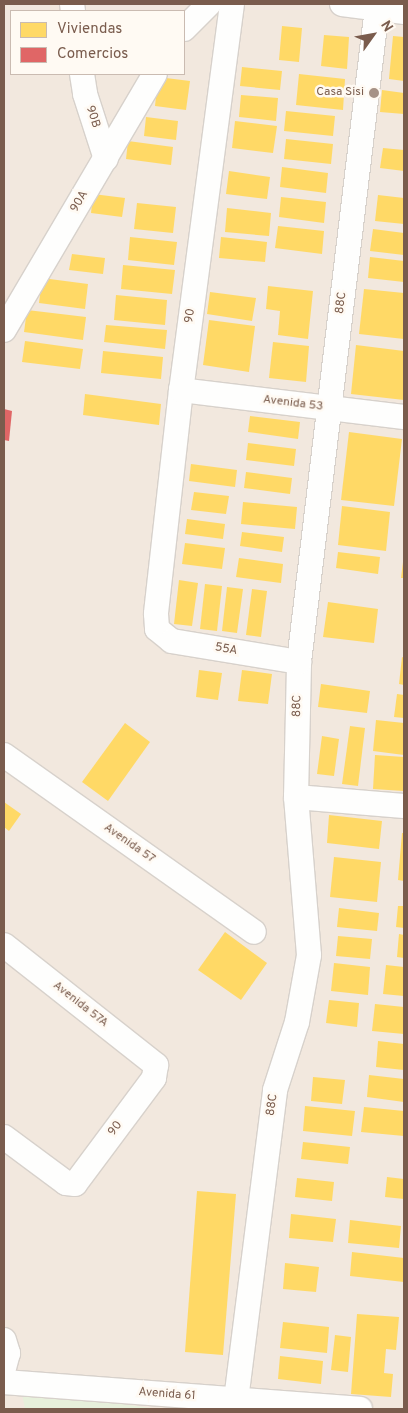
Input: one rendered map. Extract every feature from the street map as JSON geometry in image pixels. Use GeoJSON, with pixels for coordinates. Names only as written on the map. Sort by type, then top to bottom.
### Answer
{"type":"FeatureCollection","features":[{"type":"Feature","properties":{"kind":"street"},"geometry":{"type":"LineString","coordinates":[[185,28],[208,4]]}},
{"type":"Feature","properties":{"kind":"street","name":"90"},"geometry":{"type":"LineString","coordinates":[[157,629],[156,614],[181,390],[232,4]]}},
{"type":"Feature","properties":{"kind":"street"},"geometry":{"type":"LineString","coordinates":[[342,4],[404,12]]}},
{"type":"Feature","properties":{"kind":"street","name":"88C"},"geometry":{"type":"LineString","coordinates":[[236,1400],[274,1090],[297,1022],[309,955],[296,797],[299,662],[377,8]]}},
{"type":"Feature","properties":{"kind":"street","name":"90B"},"geometry":{"type":"LineString","coordinates":[[82,75],[85,94],[106,159]]}},
{"type":"Feature","properties":{"kind":"street","name":"90A"},"geometry":{"type":"LineString","coordinates":[[4,330],[154,75]]}},
{"type":"Feature","properties":{"kind":"street","name":"Avenida 53"},"geometry":{"type":"LineString","coordinates":[[181,390],[404,417]]}},
{"type":"Feature","properties":{"kind":"street","name":"55A"},"geometry":{"type":"LineString","coordinates":[[157,629],[172,640],[299,662]]}},
{"type":"Feature","properties":{"kind":"street","name":"Avenida 57"},"geometry":{"type":"LineString","coordinates":[[4,755],[254,932]]}},
{"type":"Feature","properties":{"kind":"street"},"geometry":{"type":"LineString","coordinates":[[296,797],[404,806]]}},
{"type":"Feature","properties":{"kind":"street","name":"Avenida 57A"},"geometry":{"type":"LineString","coordinates":[[4,945],[156,1065]]}},
{"type":"Feature","properties":{"kind":"street","name":"90"},"geometry":{"type":"LineString","coordinates":[[4,1137],[66,1183],[75,1184],[154,1078],[156,1065]]}},
{"type":"Feature","properties":{"kind":"street"},"geometry":{"type":"LineString","coordinates":[[4,1368],[8,1353],[5,1341]]}},
{"type":"Feature","properties":{"kind":"street","name":"Avenida 61"},"geometry":{"type":"LineString","coordinates":[[4,1382],[360,1409]]}},
{"type":"Feature","properties":{"kind":"shaded area"},"geometry":{"type":"Polygon","coordinates":[[[4,4],[404,4],[404,1409],[4,1409],[4,4]]]}},
{"type":"Feature","properties":{"kind":"green space"},"geometry":{"type":"Polygon","coordinates":[[[21,1389],[157,1409],[25,1409],[21,1389]]]}},
{"type":"Feature","properties":{"kind":"building: Viviendas"},"geometry":{"type":"Polygon","coordinates":[[[282,26],[302,28],[299,62],[279,60],[282,26]]]}},
{"type":"Feature","properties":{"kind":"building: Viviendas"},"geometry":{"type":"Polygon","coordinates":[[[324,35],[349,37],[347,69],[321,66],[324,35]]]}},
{"type":"Feature","properties":{"kind":"building: Viviendas"},"geometry":{"type":"Polygon","coordinates":[[[393,36],[404,37],[404,81],[389,79],[393,36]]]}},
{"type":"Feature","properties":{"kind":"building: Viviendas"},"geometry":{"type":"Polygon","coordinates":[[[242,67],[282,71],[280,90],[240,86],[242,67]]]}},
{"type":"Feature","properties":{"kind":"building: Viviendas"},"geometry":{"type":"Polygon","coordinates":[[[299,74],[345,79],[343,110],[296,105],[299,74]]]}},
{"type":"Feature","properties":{"kind":"building: Viviendas"},"geometry":{"type":"Polygon","coordinates":[[[158,77],[190,81],[186,110],[155,106],[158,77]]]}},
{"type":"Feature","properties":{"kind":"building: Viviendas"},"geometry":{"type":"Polygon","coordinates":[[[382,90],[404,93],[404,114],[380,112],[382,90]]]}},
{"type":"Feature","properties":{"kind":"building: Viviendas"},"geometry":{"type":"Polygon","coordinates":[[[241,95],[278,98],[276,121],[239,117],[241,95]]]}},
{"type":"Feature","properties":{"kind":"building: Viviendas"},"geometry":{"type":"Polygon","coordinates":[[[286,111],[335,116],[333,136],[284,131],[286,111]]]}},
{"type":"Feature","properties":{"kind":"building: Viviendas"},"geometry":{"type":"Polygon","coordinates":[[[146,117],[178,121],[176,140],[144,136],[146,117]]]}},
{"type":"Feature","properties":{"kind":"building: Viviendas"},"geometry":{"type":"Polygon","coordinates":[[[235,121],[277,126],[273,153],[232,148],[235,121]]]}},
{"type":"Feature","properties":{"kind":"building: Viviendas"},"geometry":{"type":"Polygon","coordinates":[[[286,139],[333,144],[331,164],[284,159],[286,139]]]}},
{"type":"Feature","properties":{"kind":"building: Viviendas"},"geometry":{"type":"Polygon","coordinates":[[[128,141],[173,147],[171,165],[126,159],[128,141]]]}},
{"type":"Feature","properties":{"kind":"building: Viviendas"},"geometry":{"type":"Polygon","coordinates":[[[383,148],[404,150],[404,171],[380,168],[383,148]]]}},
{"type":"Feature","properties":{"kind":"building: Viviendas"},"geometry":{"type":"Polygon","coordinates":[[[282,167],[328,173],[326,193],[280,187],[282,167]]]}},
{"type":"Feature","properties":{"kind":"building: Viviendas"},"geometry":{"type":"Polygon","coordinates":[[[229,171],[270,177],[267,199],[226,194],[229,171]]]}},
{"type":"Feature","properties":{"kind":"building: Viviendas"},"geometry":{"type":"Polygon","coordinates":[[[93,194],[125,198],[122,217],[91,213],[93,194]]]}},
{"type":"Feature","properties":{"kind":"building: Viviendas"},"geometry":{"type":"Polygon","coordinates":[[[378,195],[404,198],[404,224],[375,221],[378,195]]]}},
{"type":"Feature","properties":{"kind":"building: Viviendas"},"geometry":{"type":"Polygon","coordinates":[[[281,197],[326,202],[324,223],[279,217],[281,197]]]}},
{"type":"Feature","properties":{"kind":"building: Viviendas"},"geometry":{"type":"Polygon","coordinates":[[[137,203],[176,207],[173,233],[134,229],[137,203]]]}},
{"type":"Feature","properties":{"kind":"building: Viviendas"},"geometry":{"type":"Polygon","coordinates":[[[227,208],[271,213],[269,236],[225,232],[227,208]]]}},
{"type":"Feature","properties":{"kind":"building: Viviendas"},"geometry":{"type":"Polygon","coordinates":[[[278,226],[324,231],[322,254],[275,248],[278,226]]]}},
{"type":"Feature","properties":{"kind":"building: Viviendas"},"geometry":{"type":"Polygon","coordinates":[[[373,229],[404,233],[404,255],[370,251],[373,229]]]}},
{"type":"Feature","properties":{"kind":"building: Viviendas"},"geometry":{"type":"Polygon","coordinates":[[[130,237],[177,242],[174,265],[128,260],[130,237]]]}},
{"type":"Feature","properties":{"kind":"building: Viviendas"},"geometry":{"type":"Polygon","coordinates":[[[221,237],[267,242],[265,262],[219,258],[221,237]]]}},
{"type":"Feature","properties":{"kind":"building: Viviendas"},"geometry":{"type":"Polygon","coordinates":[[[72,254],[105,258],[103,274],[69,270],[72,254]]]}},
{"type":"Feature","properties":{"kind":"building: Viviendas"},"geometry":{"type":"Polygon","coordinates":[[[370,257],[404,261],[404,282],[368,278],[370,257]]]}},
{"type":"Feature","properties":{"kind":"building: Viviendas"},"geometry":{"type":"Polygon","coordinates":[[[123,265],[175,270],[172,294],[121,289],[123,265]]]}},
{"type":"Feature","properties":{"kind":"building: Viviendas"},"geometry":{"type":"Polygon","coordinates":[[[42,278],[88,284],[85,309],[39,303],[42,278]]]}},
{"type":"Feature","properties":{"kind":"building: Viviendas"},"geometry":{"type":"Polygon","coordinates":[[[268,286],[313,291],[308,339],[278,335],[280,311],[266,309],[268,286]]]}},
{"type":"Feature","properties":{"kind":"building: Viviendas"},"geometry":{"type":"Polygon","coordinates":[[[364,289],[404,293],[404,339],[359,334],[364,289]]]}},
{"type":"Feature","properties":{"kind":"building: Viviendas"},"geometry":{"type":"Polygon","coordinates":[[[210,292],[256,298],[252,321],[207,314],[210,292]]]}},
{"type":"Feature","properties":{"kind":"building: Viviendas"},"geometry":{"type":"Polygon","coordinates":[[[116,295],[167,300],[165,325],[114,320],[116,295]]]}},
{"type":"Feature","properties":{"kind":"building: Viviendas"},"geometry":{"type":"Polygon","coordinates":[[[27,310],[86,317],[83,340],[24,332],[27,310]]]}},
{"type":"Feature","properties":{"kind":"building: Viviendas"},"geometry":{"type":"Polygon","coordinates":[[[209,320],[255,326],[249,372],[203,365],[209,320]]]}},
{"type":"Feature","properties":{"kind":"building: Viviendas"},"geometry":{"type":"Polygon","coordinates":[[[106,325],[167,330],[165,349],[104,342],[106,325]]]}},
{"type":"Feature","properties":{"kind":"building: Viviendas"},"geometry":{"type":"Polygon","coordinates":[[[25,341],[83,349],[80,369],[22,362],[25,341]]]}},
{"type":"Feature","properties":{"kind":"building: Viviendas"},"geometry":{"type":"Polygon","coordinates":[[[273,342],[309,346],[306,382],[269,378],[273,342]]]}},
{"type":"Feature","properties":{"kind":"building: Viviendas"},"geometry":{"type":"Polygon","coordinates":[[[356,345],[404,351],[404,400],[351,394],[356,345]]]}},
{"type":"Feature","properties":{"kind":"building: Viviendas"},"geometry":{"type":"Polygon","coordinates":[[[103,351],[163,357],[161,379],[101,373],[103,351]]]}},
{"type":"Feature","properties":{"kind":"building: Viviendas"},"geometry":{"type":"Polygon","coordinates":[[[85,394],[161,404],[159,425],[83,415],[85,394]]]}},
{"type":"Feature","properties":{"kind":"building: Viviendas"},"geometry":{"type":"Polygon","coordinates":[[[250,416],[300,422],[298,439],[248,432],[250,416]]]}},
{"type":"Feature","properties":{"kind":"building: Viviendas"},"geometry":{"type":"Polygon","coordinates":[[[349,432],[402,439],[394,506],[341,500],[349,432]]]}},
{"type":"Feature","properties":{"kind":"building: Viviendas"},"geometry":{"type":"Polygon","coordinates":[[[248,443],[296,449],[294,466],[246,460],[248,443]]]}},
{"type":"Feature","properties":{"kind":"building: Viviendas"},"geometry":{"type":"Polygon","coordinates":[[[191,464],[237,470],[235,487],[189,481],[191,464]]]}},
{"type":"Feature","properties":{"kind":"building: Viviendas"},"geometry":{"type":"Polygon","coordinates":[[[246,472],[292,478],[290,494],[244,488],[246,472]]]}},
{"type":"Feature","properties":{"kind":"building: Viviendas"},"geometry":{"type":"Polygon","coordinates":[[[194,492],[229,496],[226,514],[191,510],[194,492]]]}},
{"type":"Feature","properties":{"kind":"building: Viviendas"},"geometry":{"type":"Polygon","coordinates":[[[243,502],[297,507],[295,529],[241,524],[243,502]]]}},
{"type":"Feature","properties":{"kind":"building: Viviendas"},"geometry":{"type":"Polygon","coordinates":[[[342,506],[390,512],[386,551],[338,545],[342,506]]]}},
{"type":"Feature","properties":{"kind":"building: Viviendas"},"geometry":{"type":"Polygon","coordinates":[[[187,519],[225,524],[223,539],[185,534],[187,519]]]}},
{"type":"Feature","properties":{"kind":"building: Viviendas"},"geometry":{"type":"Polygon","coordinates":[[[242,532],[284,537],[282,552],[240,546],[242,532]]]}},
{"type":"Feature","properties":{"kind":"building: Viviendas"},"geometry":{"type":"Polygon","coordinates":[[[185,543],[225,548],[222,569],[182,564],[185,543]]]}},
{"type":"Feature","properties":{"kind":"building: Viviendas"},"geometry":{"type":"Polygon","coordinates":[[[338,552],[380,557],[378,574],[336,568],[338,552]]]}},
{"type":"Feature","properties":{"kind":"building: Viviendas"},"geometry":{"type":"Polygon","coordinates":[[[239,558],[283,564],[281,583],[236,577],[239,558]]]}},
{"type":"Feature","properties":{"kind":"building: Viviendas"},"geometry":{"type":"Polygon","coordinates":[[[403,562],[404,578],[401,578],[403,562]]]}},
{"type":"Feature","properties":{"kind":"building: Viviendas"},"geometry":{"type":"Polygon","coordinates":[[[179,580],[198,583],[192,626],[174,624],[179,580]]]}},
{"type":"Feature","properties":{"kind":"building: Viviendas"},"geometry":{"type":"Polygon","coordinates":[[[205,584],[222,586],[217,631],[200,629],[205,584]]]}},
{"type":"Feature","properties":{"kind":"building: Viviendas"},"geometry":{"type":"Polygon","coordinates":[[[227,587],[243,589],[237,633],[222,631],[227,587]]]}},
{"type":"Feature","properties":{"kind":"building: Viviendas"},"geometry":{"type":"Polygon","coordinates":[[[252,589],[267,591],[261,637],[246,635],[252,589]]]}},
{"type":"Feature","properties":{"kind":"building: Viviendas"},"geometry":{"type":"Polygon","coordinates":[[[328,602],[378,609],[374,643],[323,637],[328,602]]]}},
{"type":"Feature","properties":{"kind":"building: Viviendas"},"geometry":{"type":"Polygon","coordinates":[[[402,657],[404,658],[404,685],[399,684],[402,657]]]}},
{"type":"Feature","properties":{"kind":"building: Viviendas"},"geometry":{"type":"Polygon","coordinates":[[[199,670],[222,673],[218,700],[196,697],[199,670]]]}},
{"type":"Feature","properties":{"kind":"building: Viviendas"},"geometry":{"type":"Polygon","coordinates":[[[242,670],[272,674],[268,704],[238,701],[242,670]]]}},
{"type":"Feature","properties":{"kind":"building: Viviendas"},"geometry":{"type":"Polygon","coordinates":[[[321,684],[370,691],[367,713],[318,707],[321,684]]]}},
{"type":"Feature","properties":{"kind":"building: Viviendas"},"geometry":{"type":"Polygon","coordinates":[[[397,694],[404,695],[404,718],[394,717],[397,694]]]}},
{"type":"Feature","properties":{"kind":"building: Viviendas"},"geometry":{"type":"Polygon","coordinates":[[[376,720],[404,723],[404,755],[373,751],[376,720]]]}},
{"type":"Feature","properties":{"kind":"building: Viviendas"},"geometry":{"type":"Polygon","coordinates":[[[125,723],[150,742],[108,801],[82,782],[125,723]]]}},
{"type":"Feature","properties":{"kind":"building: Viviendas"},"geometry":{"type":"Polygon","coordinates":[[[350,726],[365,728],[358,786],[342,784],[350,726]]]}},
{"type":"Feature","properties":{"kind":"building: Viviendas"},"geometry":{"type":"Polygon","coordinates":[[[322,736],[339,739],[334,776],[317,774],[322,736]]]}},
{"type":"Feature","properties":{"kind":"building: Viviendas"},"geometry":{"type":"Polygon","coordinates":[[[375,755],[404,757],[404,791],[373,789],[375,755]]]}},
{"type":"Feature","properties":{"kind":"building: Viviendas"},"geometry":{"type":"Polygon","coordinates":[[[4,802],[21,814],[9,831],[4,827],[4,802]]]}},
{"type":"Feature","properties":{"kind":"building: Viviendas"},"geometry":{"type":"Polygon","coordinates":[[[329,815],[382,821],[379,849],[327,843],[329,815]]]}},
{"type":"Feature","properties":{"kind":"building: Viviendas"},"geometry":{"type":"Polygon","coordinates":[[[402,833],[404,833],[404,881],[398,880],[402,833]]]}},
{"type":"Feature","properties":{"kind":"building: Viviendas"},"geometry":{"type":"Polygon","coordinates":[[[334,857],[381,862],[377,902],[330,897],[334,857]]]}},
{"type":"Feature","properties":{"kind":"building: Viviendas"},"geometry":{"type":"Polygon","coordinates":[[[398,906],[404,906],[404,928],[396,927],[398,906]]]}},
{"type":"Feature","properties":{"kind":"building: Viviendas"},"geometry":{"type":"Polygon","coordinates":[[[339,908],[379,913],[377,931],[337,927],[339,908]]]}},
{"type":"Feature","properties":{"kind":"building: Viviendas"},"geometry":{"type":"Polygon","coordinates":[[[225,932],[267,963],[241,1000],[198,970],[225,932]]]}},
{"type":"Feature","properties":{"kind":"building: Viviendas"},"geometry":{"type":"Polygon","coordinates":[[[399,934],[404,935],[404,958],[397,957],[399,934]]]}},
{"type":"Feature","properties":{"kind":"building: Viviendas"},"geometry":{"type":"Polygon","coordinates":[[[338,936],[372,939],[370,959],[336,956],[338,936]]]}},
{"type":"Feature","properties":{"kind":"building: Viviendas"},"geometry":{"type":"Polygon","coordinates":[[[334,963],[370,967],[368,995],[331,991],[334,963]]]}},
{"type":"Feature","properties":{"kind":"building: Viviendas"},"geometry":{"type":"Polygon","coordinates":[[[386,965],[404,967],[404,996],[383,994],[386,965]]]}},
{"type":"Feature","properties":{"kind":"building: Viviendas"},"geometry":{"type":"Polygon","coordinates":[[[329,1000],[359,1003],[357,1027],[326,1023],[329,1000]]]}},
{"type":"Feature","properties":{"kind":"building: Viviendas"},"geometry":{"type":"Polygon","coordinates":[[[375,1004],[404,1007],[404,1034],[372,1031],[375,1004]]]}},
{"type":"Feature","properties":{"kind":"building: Viviendas"},"geometry":{"type":"Polygon","coordinates":[[[378,1041],[404,1044],[404,1070],[376,1067],[378,1041]]]}},
{"type":"Feature","properties":{"kind":"building: Viviendas"},"geometry":{"type":"Polygon","coordinates":[[[369,1075],[404,1079],[404,1102],[367,1097],[369,1075]]]}},
{"type":"Feature","properties":{"kind":"building: Viviendas"},"geometry":{"type":"Polygon","coordinates":[[[313,1077],[345,1080],[342,1104],[311,1101],[313,1077]]]}},
{"type":"Feature","properties":{"kind":"building: Viviendas"},"geometry":{"type":"Polygon","coordinates":[[[305,1106],[355,1111],[352,1136],[303,1131],[305,1106]]]}},
{"type":"Feature","properties":{"kind":"building: Viviendas"},"geometry":{"type":"Polygon","coordinates":[[[364,1107],[404,1111],[404,1136],[361,1132],[364,1107]]]}},
{"type":"Feature","properties":{"kind":"building: Viviendas"},"geometry":{"type":"Polygon","coordinates":[[[303,1142],[350,1147],[348,1164],[301,1159],[303,1142]]]}},
{"type":"Feature","properties":{"kind":"building: Viviendas"},"geometry":{"type":"Polygon","coordinates":[[[387,1177],[404,1179],[404,1199],[385,1197],[387,1177]]]}},
{"type":"Feature","properties":{"kind":"building: Viviendas"},"geometry":{"type":"Polygon","coordinates":[[[297,1178],[334,1182],[332,1201],[295,1197],[297,1178]]]}},
{"type":"Feature","properties":{"kind":"building: Viviendas"},"geometry":{"type":"Polygon","coordinates":[[[197,1191],[236,1194],[223,1355],[185,1352],[197,1191]]]}},
{"type":"Feature","properties":{"kind":"building: Viviendas"},"geometry":{"type":"Polygon","coordinates":[[[291,1214],[336,1219],[333,1242],[289,1238],[291,1214]]]}},
{"type":"Feature","properties":{"kind":"building: Viviendas"},"geometry":{"type":"Polygon","coordinates":[[[350,1220],[401,1226],[399,1248],[348,1243],[350,1220]]]}},
{"type":"Feature","properties":{"kind":"building: Viviendas"},"geometry":{"type":"Polygon","coordinates":[[[352,1252],[404,1258],[404,1282],[350,1276],[352,1252]]]}},
{"type":"Feature","properties":{"kind":"building: Viviendas"},"geometry":{"type":"Polygon","coordinates":[[[285,1263],[319,1267],[316,1292],[283,1289],[285,1263]]]}},
{"type":"Feature","properties":{"kind":"building: Viviendas"},"geometry":{"type":"Polygon","coordinates":[[[357,1314],[399,1317],[396,1350],[386,1349],[384,1373],[393,1374],[391,1397],[351,1394],[357,1314]]]}},
{"type":"Feature","properties":{"kind":"building: Viviendas"},"geometry":{"type":"Polygon","coordinates":[[[283,1322],[329,1327],[327,1353],[280,1348],[283,1322]]]}},
{"type":"Feature","properties":{"kind":"building: Viviendas"},"geometry":{"type":"Polygon","coordinates":[[[335,1335],[351,1337],[348,1372],[331,1370],[335,1335]]]}},
{"type":"Feature","properties":{"kind":"building: Viviendas"},"geometry":{"type":"Polygon","coordinates":[[[280,1356],[323,1361],[321,1384],[278,1379],[280,1356]]]}},
{"type":"Feature","properties":{"kind":"building: Comercios"},"geometry":{"type":"Polygon","coordinates":[[[4,409],[12,411],[9,441],[4,440],[4,409]]]}},
{"type":"Feature","properties":{"kind":"place","name":"Casa Sisi"},"geometry":{"type":"Point","coordinates":[374,93]}}]}
